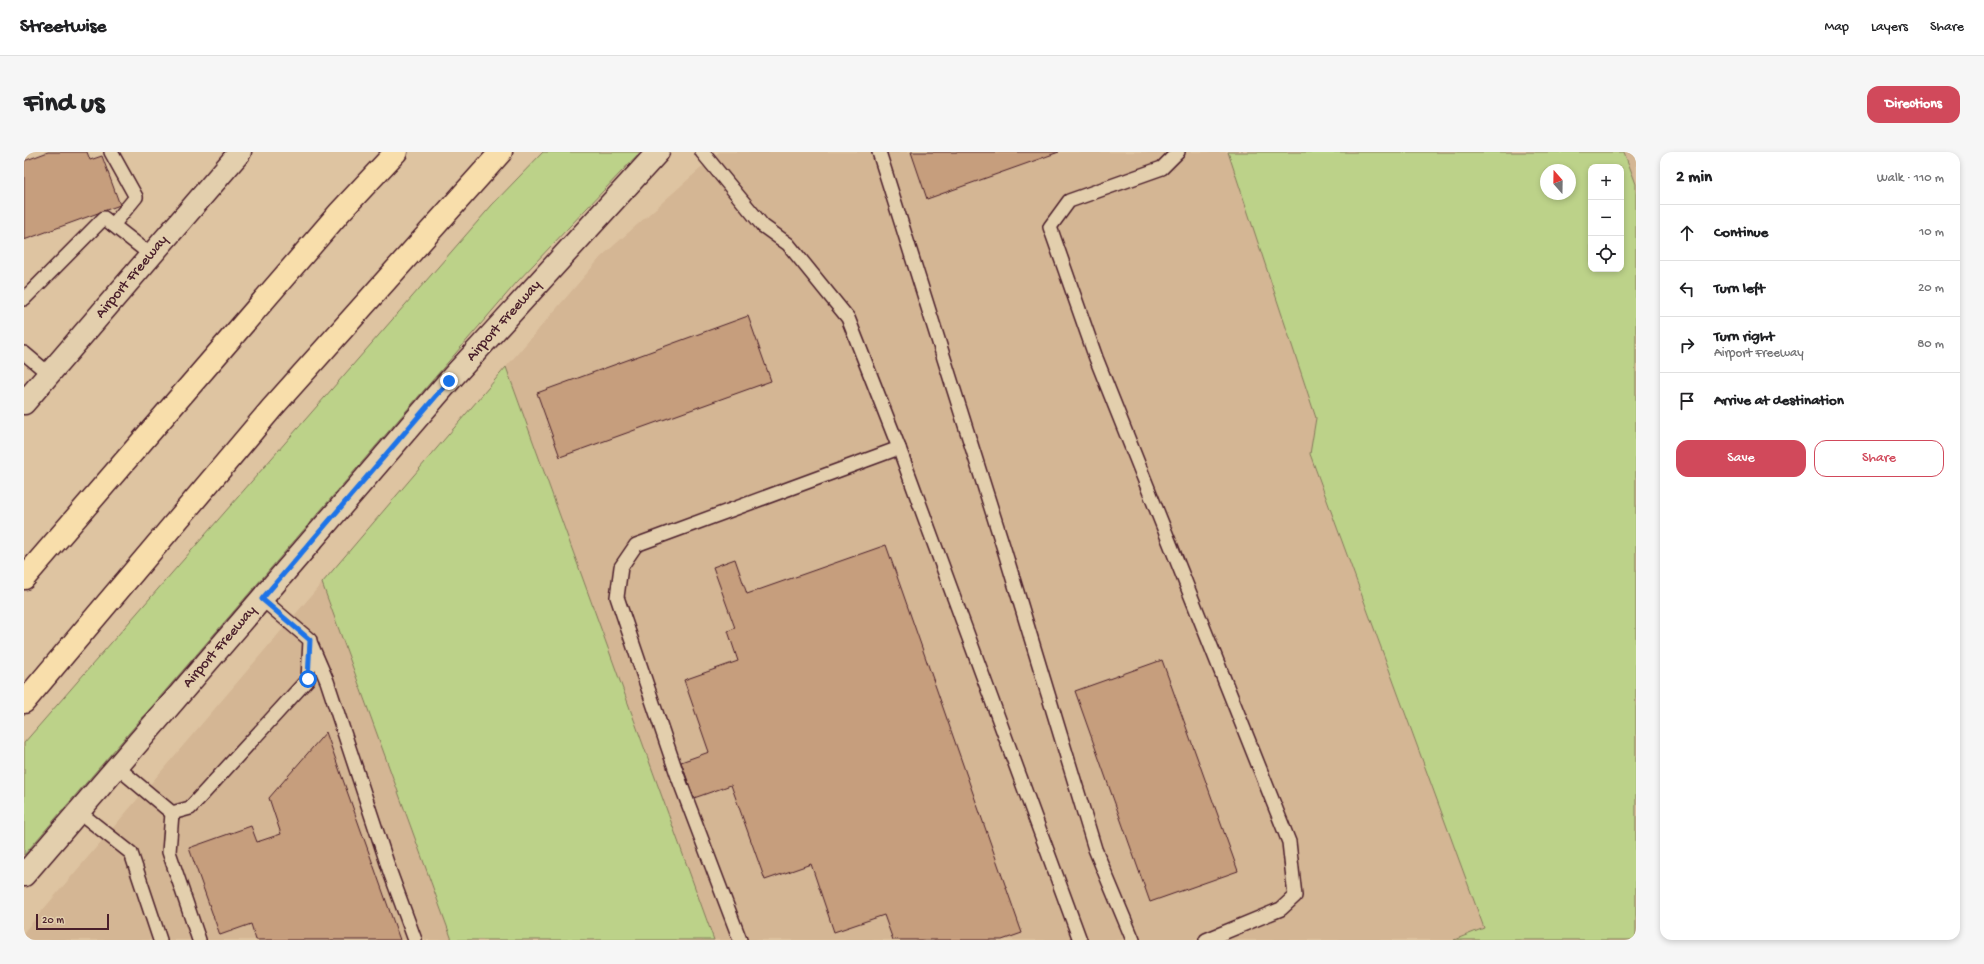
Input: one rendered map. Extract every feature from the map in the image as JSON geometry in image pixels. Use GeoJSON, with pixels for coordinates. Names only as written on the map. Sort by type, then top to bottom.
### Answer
{"type":"FeatureCollection","features":[{"type":"Feature","properties":{"kind":"highway"},"geometry":{"type":"LineString","coordinates":[[24,578],[340,212],[396,152]]}},
{"type":"Feature","properties":{"kind":"highway"},"geometry":{"type":"LineString","coordinates":[[24,702],[272,408],[501,152]]}},
{"type":"Feature","properties":{"kind":"main road","name":"Airport Freeway"},"geometry":{"type":"LineString","coordinates":[[24,403],[240,152]]}},
{"type":"Feature","properties":{"kind":"main road","name":"Airport Freeway"},"geometry":{"type":"LineString","coordinates":[[24,876],[449,381],[658,152]]}},
{"type":"Feature","properties":{"kind":"lane"},"geometry":{"type":"LineString","coordinates":[[111,152],[136,197],[113,225]]}},
{"type":"Feature","properties":{"kind":"lane"},"geometry":{"type":"LineString","coordinates":[[702,152],[764,226],[788,244],[848,318],[899,448],[1080,940]]}},
{"type":"Feature","properties":{"kind":"lane"},"geometry":{"type":"LineString","coordinates":[[879,152],[1004,549],[1095,848],[1133,940]]}},
{"type":"Feature","properties":{"kind":"lane"},"geometry":{"type":"LineString","coordinates":[[1178,152],[1162,168],[1069,201],[1050,227],[1096,358],[1288,842],[1294,896],[1281,909],[1206,940]]}},
{"type":"Feature","properties":{"kind":"lane"},"geometry":{"type":"LineString","coordinates":[[24,299],[104,218],[150,255]]}},
{"type":"Feature","properties":{"kind":"lane"},"geometry":{"type":"LineString","coordinates":[[24,352],[49,374]]}},
{"type":"Feature","properties":{"kind":"lane"},"geometry":{"type":"LineString","coordinates":[[740,940],[678,777],[617,597],[621,567],[636,545],[899,448]]}},
{"type":"Feature","properties":{"kind":"lane"},"geometry":{"type":"LineString","coordinates":[[262,599],[310,640],[327,681],[390,872],[415,940]]}},
{"type":"Feature","properties":{"kind":"lane"},"geometry":{"type":"LineString","coordinates":[[172,813],[190,808],[308,679],[310,640]]}},
{"type":"Feature","properties":{"kind":"lane"},"geometry":{"type":"LineString","coordinates":[[118,767],[172,813]]}},
{"type":"Feature","properties":{"kind":"lane"},"geometry":{"type":"LineString","coordinates":[[78,812],[131,853],[160,940]]}},
{"type":"Feature","properties":{"kind":"lane"},"geometry":{"type":"LineString","coordinates":[[172,813],[169,852],[200,940]]}},
{"type":"Feature","properties":{"kind":"shaded area"},"geometry":{"type":"Polygon","coordinates":[[[719,152],[1228,152],[1316,418],[1310,455],[1484,928],[1454,940],[714,940],[506,367],[601,257],[719,152]]]}},
{"type":"Feature","properties":{"kind":"shaded area"},"geometry":{"type":"Polygon","coordinates":[[[1624,152],[1636,152],[1636,184],[1624,152]]]}},
{"type":"Feature","properties":{"kind":"shaded area"},"geometry":{"type":"Polygon","coordinates":[[[322,583],[452,940],[24,940],[24,932],[322,583]]]}},
{"type":"Feature","properties":{"kind":"green space"},"geometry":{"type":"Polygon","coordinates":[[[543,152],[640,152],[517,282],[24,855],[24,743],[492,205],[543,152]]]}},
{"type":"Feature","properties":{"kind":"green space"},"geometry":{"type":"Polygon","coordinates":[[[1228,152],[1624,152],[1636,184],[1636,940],[1454,940],[1484,928],[1310,454],[1316,418],[1228,152]]]}},
{"type":"Feature","properties":{"kind":"green space"},"geometry":{"type":"Polygon","coordinates":[[[506,367],[714,940],[452,940],[322,583],[506,367]]]}},
{"type":"Feature","properties":{"kind":"building"},"geometry":{"type":"Polygon","coordinates":[[[48,152],[87,152],[90,160],[102,156],[120,205],[24,240],[24,161],[48,152]]]}},
{"type":"Feature","properties":{"kind":"building"},"geometry":{"type":"Polygon","coordinates":[[[911,152],[1059,152],[927,199],[911,152]]]}},
{"type":"Feature","properties":{"kind":"building"},"geometry":{"type":"Polygon","coordinates":[[[748,316],[771,381],[560,457],[537,393],[748,316]]]}},
{"type":"Feature","properties":{"kind":"building"},"geometry":{"type":"Polygon","coordinates":[[[886,545],[1022,933],[1002,940],[893,940],[884,915],[834,932],[811,864],[765,880],[731,785],[694,798],[681,762],[709,752],[684,680],[738,661],[728,631],[735,628],[713,567],[735,559],[747,594],[886,545]]]}},
{"type":"Feature","properties":{"kind":"building"},"geometry":{"type":"Polygon","coordinates":[[[1162,660],[1238,871],[1150,902],[1075,691],[1162,660]]]}},
{"type":"Feature","properties":{"kind":"building"},"geometry":{"type":"Polygon","coordinates":[[[326,732],[400,940],[256,940],[251,924],[220,935],[189,848],[251,826],[257,842],[281,834],[269,798],[326,732]]]}},
{"type":"Feature","properties":{"kind":"route"},"geometry":{"type":"LineString","coordinates":[[308,679],[310,640],[262,599],[449,381]]}}]}
